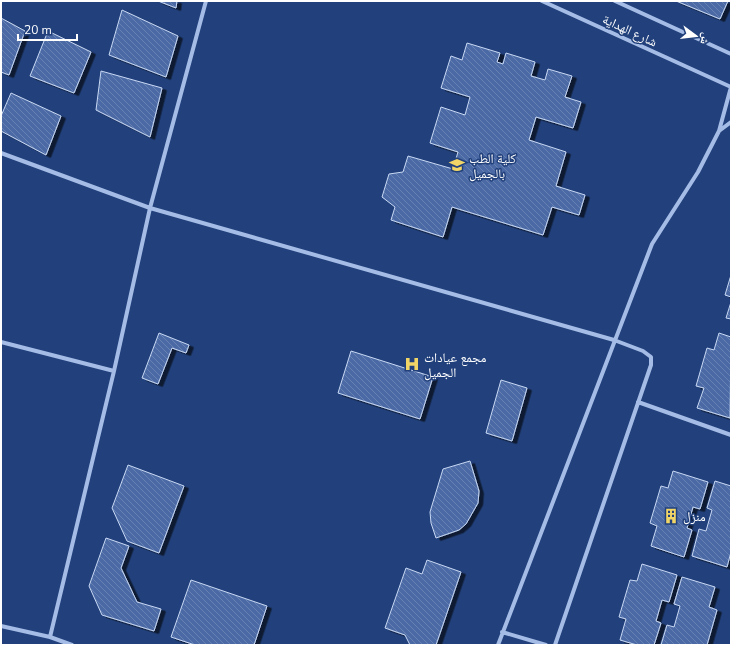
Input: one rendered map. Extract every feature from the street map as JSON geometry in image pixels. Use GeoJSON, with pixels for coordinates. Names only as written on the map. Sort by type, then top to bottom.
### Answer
{"type":"FeatureCollection","features":[{"type":"Feature","properties":{"kind":"street"},"geometry":{"type":"LineString","coordinates":[[50,637],[114,371],[150,208],[206,1]]}},
{"type":"Feature","properties":{"kind":"street","name":"شارع الهداية"},"geometry":{"type":"LineString","coordinates":[[542,1],[731,87]]}},
{"type":"Feature","properties":{"kind":"street","name":"شارع الهداية"},"geometry":{"type":"LineString","coordinates":[[615,1],[731,54]]}},
{"type":"Feature","properties":{"kind":"street"},"geometry":{"type":"LineString","coordinates":[[498,645],[652,244],[698,172],[719,131],[731,87]]}},
{"type":"Feature","properties":{"kind":"street"},"geometry":{"type":"LineString","coordinates":[[719,131],[731,122]]}},
{"type":"Feature","properties":{"kind":"street"},"geometry":{"type":"LineString","coordinates":[[1,153],[150,208],[614,340],[643,351],[651,357],[651,365],[555,645]]}},
{"type":"Feature","properties":{"kind":"street"},"geometry":{"type":"LineString","coordinates":[[1,342],[114,371]]}},
{"type":"Feature","properties":{"kind":"street"},"geometry":{"type":"LineString","coordinates":[[638,402],[731,435]]}},
{"type":"Feature","properties":{"kind":"street"},"geometry":{"type":"LineString","coordinates":[[1,626],[50,637],[72,645]]}},
{"type":"Feature","properties":{"kind":"street"},"geometry":{"type":"LineString","coordinates":[[502,632],[546,645]]}},
{"type":"Feature","properties":{"kind":"building"},"geometry":{"type":"Polygon","coordinates":[[[158,1],[177,1],[176,8],[158,1]]]}},
{"type":"Feature","properties":{"kind":"building"},"geometry":{"type":"Polygon","coordinates":[[[676,1],[728,1],[720,19],[676,1]]]}},
{"type":"Feature","properties":{"kind":"building"},"geometry":{"type":"Polygon","coordinates":[[[122,10],[178,36],[166,77],[109,55],[122,10]]]}},
{"type":"Feature","properties":{"kind":"building"},"geometry":{"type":"Polygon","coordinates":[[[1,18],[25,31],[9,75],[1,72],[1,18]]]}},
{"type":"Feature","properties":{"kind":"building"},"geometry":{"type":"Polygon","coordinates":[[[48,31],[91,52],[74,93],[30,76],[48,31]]]}},
{"type":"Feature","properties":{"kind":"building"},"geometry":{"type":"Polygon","coordinates":[[[467,43],[500,53],[497,62],[503,64],[506,53],[535,62],[531,76],[545,80],[548,69],[572,76],[565,97],[581,102],[573,128],[536,117],[529,140],[566,152],[556,186],[585,195],[579,215],[552,207],[543,235],[452,207],[443,237],[391,220],[395,207],[382,197],[389,174],[403,172],[408,156],[453,169],[458,152],[430,143],[441,107],[465,115],[470,97],[441,88],[451,56],[462,60],[467,43]]]}},
{"type":"Feature","properties":{"kind":"building"},"geometry":{"type":"Polygon","coordinates":[[[101,71],[162,88],[150,137],[96,110],[101,71]]]}},
{"type":"Feature","properties":{"kind":"building"},"geometry":{"type":"Polygon","coordinates":[[[11,93],[61,116],[46,155],[1,131],[1,116],[11,93]]]}},
{"type":"Feature","properties":{"kind":"building"},"geometry":{"type":"Polygon","coordinates":[[[731,275],[731,297],[725,295],[731,275]]]}},
{"type":"Feature","properties":{"kind":"building"},"geometry":{"type":"Polygon","coordinates":[[[731,302],[731,319],[726,318],[731,302]]]}},
{"type":"Feature","properties":{"kind":"building"},"geometry":{"type":"Polygon","coordinates":[[[159,333],[189,345],[186,353],[172,348],[158,384],[142,378],[159,333]]]}},
{"type":"Feature","properties":{"kind":"building"},"geometry":{"type":"Polygon","coordinates":[[[719,333],[731,337],[730,418],[697,408],[704,388],[696,386],[707,348],[714,350],[719,333]]]}},
{"type":"Feature","properties":{"kind":"building"},"geometry":{"type":"Polygon","coordinates":[[[351,351],[433,377],[420,419],[338,393],[351,351]]]}},
{"type":"Feature","properties":{"kind":"building"},"geometry":{"type":"Polygon","coordinates":[[[501,380],[527,388],[512,441],[486,433],[501,380]]]}},
{"type":"Feature","properties":{"kind":"building"},"geometry":{"type":"Polygon","coordinates":[[[470,461],[479,491],[478,503],[466,524],[459,530],[436,538],[431,523],[430,512],[443,469],[470,461]]]}},
{"type":"Feature","properties":{"kind":"building"},"geometry":{"type":"Polygon","coordinates":[[[128,465],[184,486],[159,553],[127,541],[112,508],[128,465]]]}},
{"type":"Feature","properties":{"kind":"building","name":"منزل"},"geometry":{"type":"Polygon","coordinates":[[[673,471],[708,482],[700,509],[693,507],[687,528],[692,530],[684,557],[651,546],[657,526],[650,523],[661,486],[668,488],[673,471]]]}},
{"type":"Feature","properties":{"kind":"building","name":"منزل"},"geometry":{"type":"Polygon","coordinates":[[[715,481],[731,486],[731,552],[727,567],[692,556],[699,529],[706,531],[712,510],[707,508],[715,481]]]}},
{"type":"Feature","properties":{"kind":"building"},"geometry":{"type":"Polygon","coordinates":[[[106,538],[129,546],[121,568],[137,602],[161,609],[154,631],[102,615],[89,586],[106,538]]]}},
{"type":"Feature","properties":{"kind":"building"},"geometry":{"type":"Polygon","coordinates":[[[427,560],[461,572],[436,645],[410,645],[405,635],[385,628],[406,568],[422,574],[427,560]]]}},
{"type":"Feature","properties":{"kind":"building"},"geometry":{"type":"Polygon","coordinates":[[[642,564],[677,575],[669,602],[662,600],[656,621],[661,623],[654,645],[637,645],[620,640],[626,619],[619,617],[630,580],[637,581],[642,564]]]}},
{"type":"Feature","properties":{"kind":"building"},"geometry":{"type":"Polygon","coordinates":[[[682,577],[715,587],[709,607],[717,610],[707,645],[661,645],[667,625],[674,627],[680,606],[674,604],[682,577]]]}},
{"type":"Feature","properties":{"kind":"building"},"geometry":{"type":"Polygon","coordinates":[[[191,580],[267,606],[254,645],[195,645],[171,637],[191,580]]]}},
{"type":"Feature","properties":{"kind":"place","name":"كلية الطب بالجميل"},"geometry":{"type":"Point","coordinates":[457,165]}},
{"type":"Feature","properties":{"kind":"place","name":"مجمع عيادات الجميل"},"geometry":{"type":"Point","coordinates":[412,364]}},
{"type":"Feature","properties":{"kind":"place","name":"منزل"},"geometry":{"type":"Point","coordinates":[671,516]}}]}
